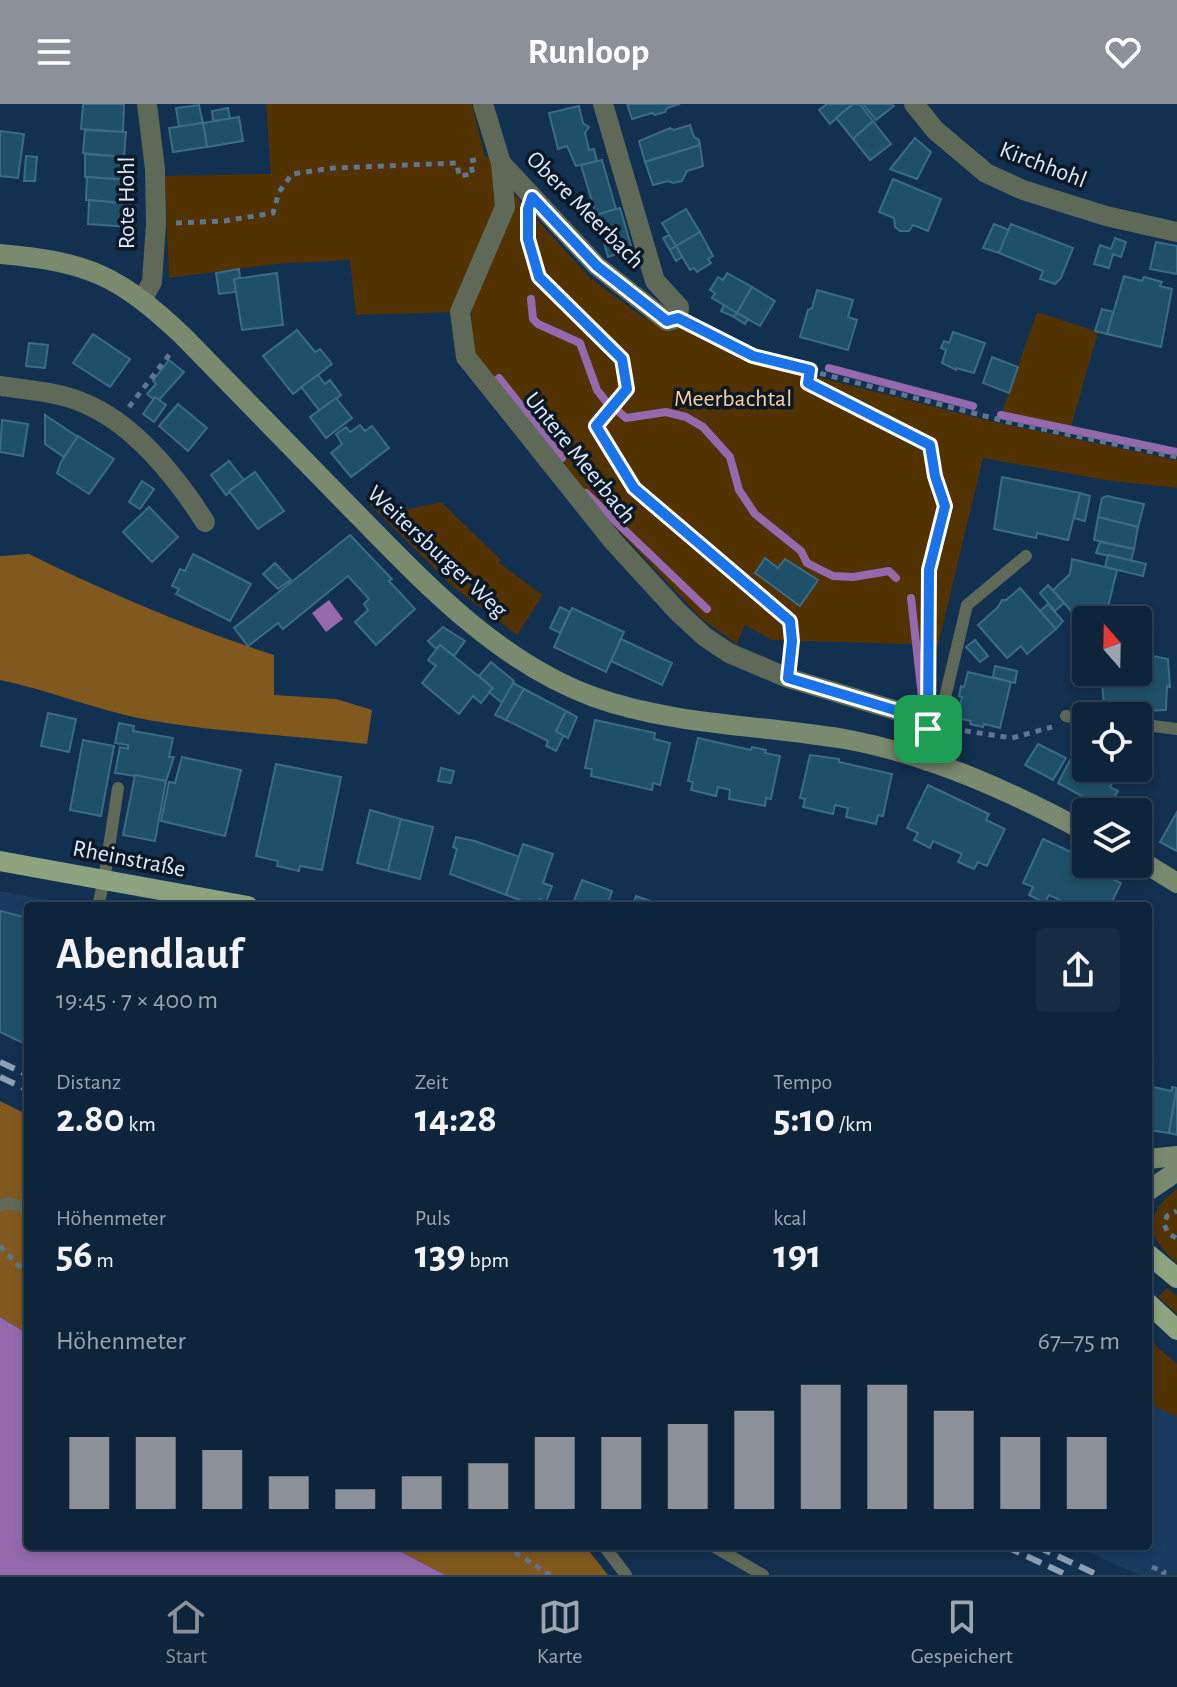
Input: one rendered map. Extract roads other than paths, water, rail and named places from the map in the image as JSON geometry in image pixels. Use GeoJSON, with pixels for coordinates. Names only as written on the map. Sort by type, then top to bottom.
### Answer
{"type":"FeatureCollection","features":[{"type":"Feature","properties":{"kind":"main road","name":"Rheinstraße"},"geometry":{"type":"LineString","coordinates":[[0,861],[199,902]]}},
{"type":"Feature","properties":{"kind":"main road"},"geometry":{"type":"LineString","coordinates":[[1152,1257],[1177,1278]]}},
{"type":"Feature","properties":{"kind":"main road"},"geometry":{"type":"LineString","coordinates":[[1152,1307],[1177,1330]]}},
{"type":"Feature","properties":{"kind":"street","name":"Rote Hohl"},"geometry":{"type":"LineString","coordinates":[[142,300],[152,282],[156,224],[155,169],[147,104]]}},
{"type":"Feature","properties":{"kind":"street","name":"Untere Meerbach"},"geometry":{"type":"LineString","coordinates":[[483,104],[501,163],[505,207],[460,312],[466,357],[613,541],[705,637],[729,653],[788,678],[918,717],[933,728]]}},
{"type":"Feature","properties":{"kind":"street","name":"Obere Meerbach"},"geometry":{"type":"LineString","coordinates":[[501,163],[597,266],[667,321],[678,318],[679,307],[655,281],[603,104]]}},
{"type":"Feature","properties":{"kind":"street","name":"Kirchhohl"},"geometry":{"type":"LineString","coordinates":[[914,104],[935,130],[986,173],[1037,195],[1106,216],[1177,232]]}},
{"type":"Feature","properties":{"kind":"street","name":"Weitersburger Weg"},"geometry":{"type":"LineString","coordinates":[[0,254],[80,266],[113,279],[142,300],[183,336],[426,584],[495,641],[548,675],[594,697],[635,708],[854,741],[927,761],[1000,788],[1072,825]]}},
{"type":"Feature","properties":{"kind":"street"},"geometry":{"type":"LineString","coordinates":[[0,386],[86,404],[116,423],[149,450],[179,482],[205,522]]}},
{"type":"Feature","properties":{"kind":"street"},"geometry":{"type":"LineString","coordinates":[[927,761],[933,728]]}},
{"type":"Feature","properties":{"kind":"street"},"geometry":{"type":"LineString","coordinates":[[1152,868],[1177,883]]}},
{"type":"Feature","properties":{"kind":"street"},"geometry":{"type":"LineString","coordinates":[[1152,1159],[1177,1156]]}},
{"type":"Feature","properties":{"kind":"street"},"geometry":{"type":"LineString","coordinates":[[1152,1188],[1177,1171]]}},
{"type":"Feature","properties":{"kind":"lane"},"geometry":{"type":"LineString","coordinates":[[933,728],[967,605],[1026,556]]}},
{"type":"Feature","properties":{"kind":"lane"},"geometry":{"type":"LineString","coordinates":[[1066,716],[1072,717]]}},
{"type":"Feature","properties":{"kind":"lane"},"geometry":{"type":"LineString","coordinates":[[1152,726],[1177,729]]}},
{"type":"Feature","properties":{"kind":"lane"},"geometry":{"type":"LineString","coordinates":[[99,902],[118,788]]}},
{"type":"Feature","properties":{"kind":"lane"},"geometry":{"type":"LineString","coordinates":[[0,1206],[7,1203],[24,1206]]}},
{"type":"Feature","properties":{"kind":"lane"},"geometry":{"type":"LineString","coordinates":[[607,1550],[626,1575]]}},
{"type":"Feature","properties":{"kind":"lane"},"geometry":{"type":"LineString","coordinates":[[720,1550],[763,1575]]}},
{"type":"Feature","properties":{"kind":"waterway"},"geometry":{"type":"LineString","coordinates":[[531,299],[533,319],[538,324],[580,343],[597,390],[608,404]]}},
{"type":"Feature","properties":{"kind":"waterway","name":"Obere Meerbach"},"geometry":{"type":"LineString","coordinates":[[829,368],[973,406]]}},
{"type":"Feature","properties":{"kind":"waterway","name":"Untere Meerbach"},"geometry":{"type":"LineString","coordinates":[[499,378],[562,458]]}},
{"type":"Feature","properties":{"kind":"waterway"},"geometry":{"type":"LineString","coordinates":[[618,411],[626,418],[666,412],[686,417],[703,427],[730,457],[739,490],[755,514],[801,551],[807,563],[833,576],[853,577],[889,571],[896,578]]}},
{"type":"Feature","properties":{"kind":"waterway","name":"Obere Meerbach"},"geometry":{"type":"LineString","coordinates":[[1001,415],[1177,452]]}},
{"type":"Feature","properties":{"kind":"waterway","name":"Untere Meerbach"},"geometry":{"type":"LineString","coordinates":[[586,493],[707,609]]}},
{"type":"Feature","properties":{"kind":"waterway"},"geometry":{"type":"LineString","coordinates":[[911,598],[922,697]]}},
{"type":"Feature","properties":{"kind":"railway"},"geometry":{"type":"LineString","coordinates":[[0,1062],[24,1073]]}},
{"type":"Feature","properties":{"kind":"railway"},"geometry":{"type":"LineString","coordinates":[[0,1077],[24,1088]]}},
{"type":"Feature","properties":{"kind":"railway"},"geometry":{"type":"LineString","coordinates":[[1014,1550],[1067,1575]]}},
{"type":"Feature","properties":{"kind":"railway"},"geometry":{"type":"LineString","coordinates":[[1045,1550],[1098,1575]]}},
{"type":"Feature","properties":{"kind":"park label","name":"Meerbachtal"},"geometry":{"type":"Point","coordinates":[733,399]}}]}
